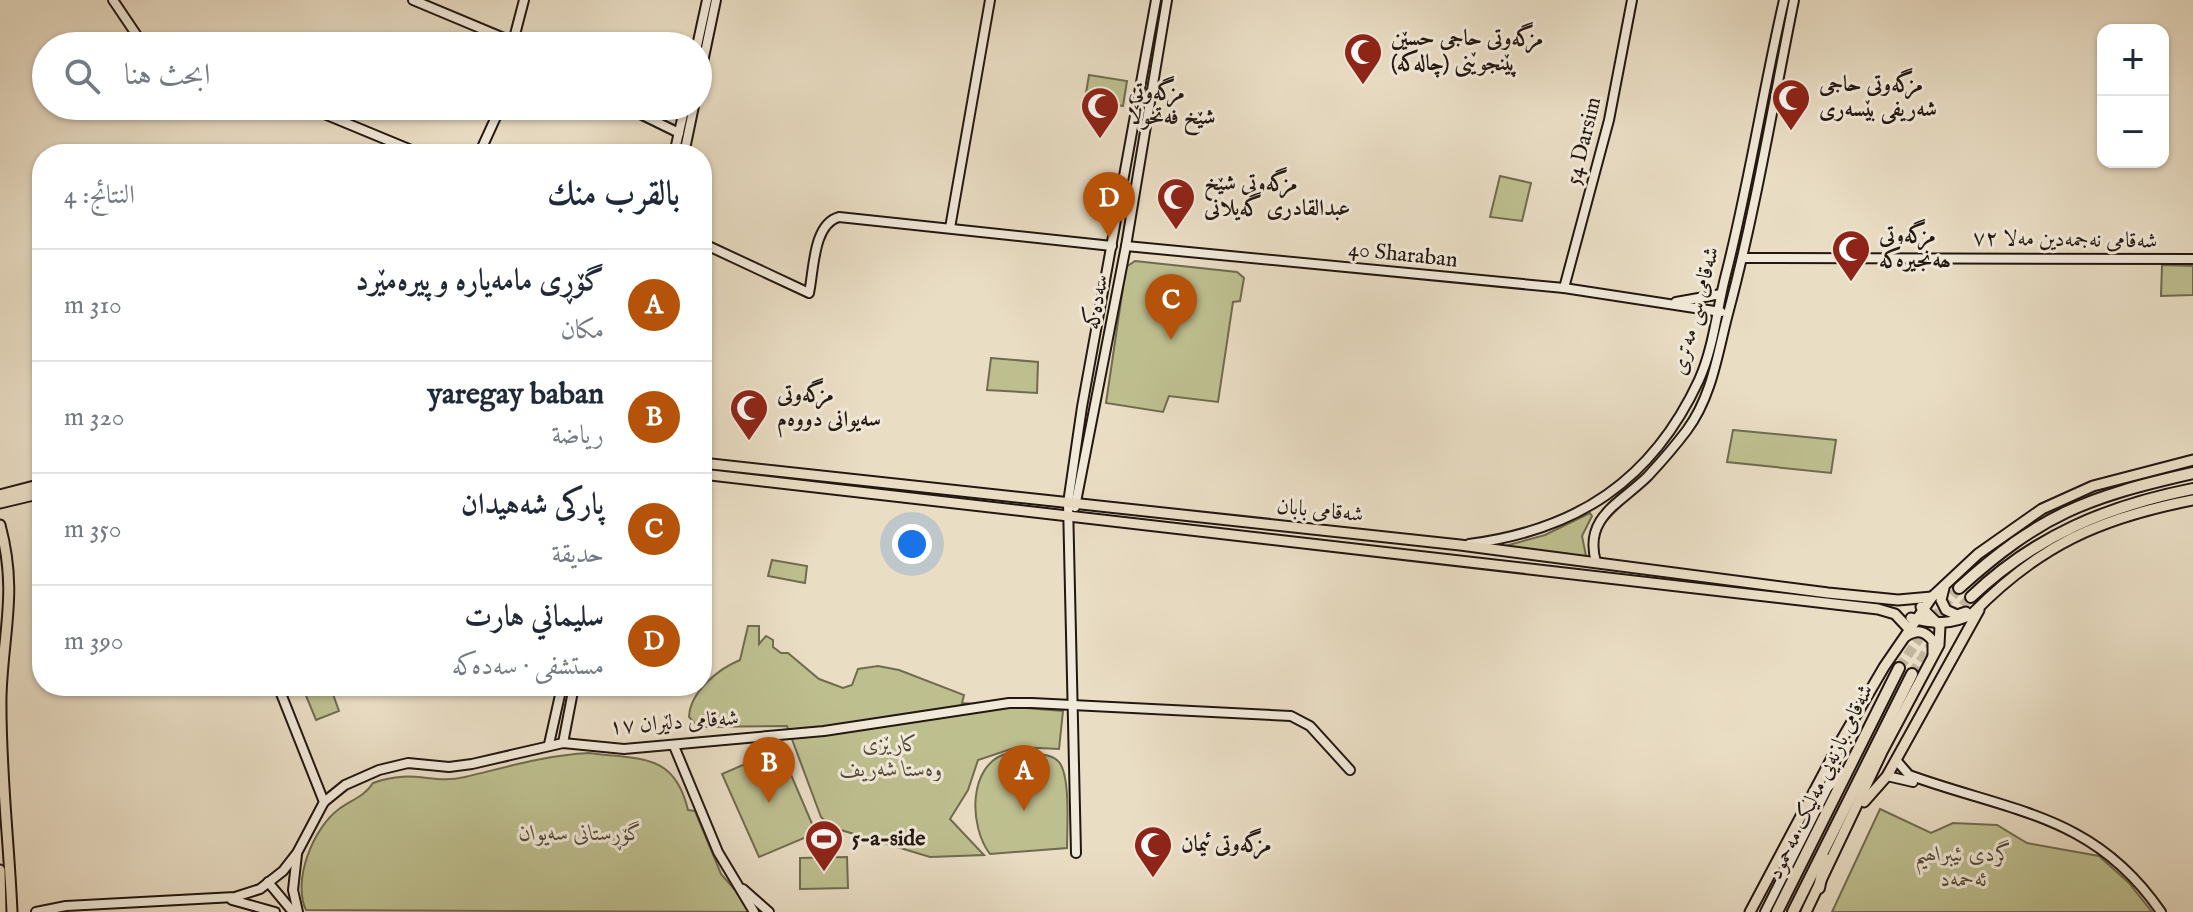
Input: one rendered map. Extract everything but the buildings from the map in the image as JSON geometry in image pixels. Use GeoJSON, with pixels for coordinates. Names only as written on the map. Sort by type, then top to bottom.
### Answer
{"type":"FeatureCollection","features":[{"type":"Feature","properties":{"kind":"highway"},"geometry":{"type":"LineString","coordinates":[[1959,588],[1986,562],[2062,512],[2123,489],[2193,473]]}},
{"type":"Feature","properties":{"kind":"highway"},"geometry":{"type":"LineString","coordinates":[[1971,597],[2039,542],[2114,508],[2193,489]]}},
{"type":"Feature","properties":{"kind":"highway"},"geometry":{"type":"LineString","coordinates":[[2039,542],[2057,544]]}},
{"type":"Feature","properties":{"kind":"highway","name":"شەقامی بازنەیی مەلیک مەحمود"},"geometry":{"type":"LineString","coordinates":[[1777,912],[1899,668]]}},
{"type":"Feature","properties":{"kind":"highway","name":"شەقامی بازنەیی مەلیک مەحمود"},"geometry":{"type":"LineString","coordinates":[[1793,912],[1912,674]]}},
{"type":"Feature","properties":{"kind":"highway"},"geometry":{"type":"LineString","coordinates":[[1819,888],[1827,847]]}},
{"type":"Feature","properties":{"kind":"main road"},"geometry":{"type":"LineString","coordinates":[[113,0],[135,32]]}},
{"type":"Feature","properties":{"kind":"main road"},"geometry":{"type":"LineString","coordinates":[[413,0],[487,32]]}},
{"type":"Feature","properties":{"kind":"main road"},"geometry":{"type":"LineString","coordinates":[[516,32],[524,0]]}},
{"type":"Feature","properties":{"kind":"main road"},"geometry":{"type":"LineString","coordinates":[[700,32],[707,0]]}},
{"type":"Feature","properties":{"kind":"main road"},"geometry":{"type":"LineString","coordinates":[[709,32],[716,0]]}},
{"type":"Feature","properties":{"kind":"main road"},"geometry":{"type":"LineString","coordinates":[[950,228],[990,0]]}},
{"type":"Feature","properties":{"kind":"main road","name":"سەدەکە"},"geometry":{"type":"LineString","coordinates":[[1071,511],[1093,350],[1156,0]]}},
{"type":"Feature","properties":{"kind":"main road","name":"سەدەکە"},"geometry":{"type":"LineString","coordinates":[[1071,511],[1126,246],[1167,0]]}},
{"type":"Feature","properties":{"kind":"main road","name":"54 Darsim"},"geometry":{"type":"LineString","coordinates":[[1564,288],[1609,120],[1632,0]]}},
{"type":"Feature","properties":{"kind":"main road","name":"شەقامی سی مەتری"},"geometry":{"type":"LineString","coordinates":[[1460,545],[1497,540],[1560,523],[1599,502],[1640,467],[1673,426],[1699,379],[1721,294],[1784,0]]}},
{"type":"Feature","properties":{"kind":"main road","name":"شەقامی سی مەتری"},"geometry":{"type":"LineString","coordinates":[[1596,562],[1593,544],[1601,516],[1647,477],[1689,428],[1701,407],[1744,258],[1794,0]]}},
{"type":"Feature","properties":{"kind":"main road"},"geometry":{"type":"LineString","coordinates":[[1153,18],[1164,20]]}},
{"type":"Feature","properties":{"kind":"main road"},"geometry":{"type":"LineString","coordinates":[[1150,35],[1161,36]]}},
{"type":"Feature","properties":{"kind":"main road"},"geometry":{"type":"LineString","coordinates":[[339,120],[397,144]]}},
{"type":"Feature","properties":{"kind":"main road"},"geometry":{"type":"LineString","coordinates":[[484,144],[495,120]]}},
{"type":"Feature","properties":{"kind":"main road"},"geometry":{"type":"LineString","coordinates":[[653,120],[679,133]]}},
{"type":"Feature","properties":{"kind":"main road"},"geometry":{"type":"LineString","coordinates":[[676,144],[682,120]]}},
{"type":"Feature","properties":{"kind":"main road"},"geometry":{"type":"LineString","coordinates":[[686,144],[691,120]]}},
{"type":"Feature","properties":{"kind":"main road"},"geometry":{"type":"LineString","coordinates":[[712,248],[809,293],[822,230],[834,218],[1112,246]]}},
{"type":"Feature","properties":{"kind":"main road","name":"40 Sharaban"},"geometry":{"type":"LineString","coordinates":[[1126,246],[1564,288],[1676,302],[1728,313]]}},
{"type":"Feature","properties":{"kind":"main road","name":"شەقامی نەجمەدین مەلا ٧٢"},"geometry":{"type":"LineString","coordinates":[[1744,258],[2193,259]]}},
{"type":"Feature","properties":{"kind":"main road","name":"40 Sharaban"},"geometry":{"type":"LineString","coordinates":[[1676,302],[1721,294]]}},
{"type":"Feature","properties":{"kind":"main road"},"geometry":{"type":"LineString","coordinates":[[1093,350],[1106,352]]}},
{"type":"Feature","properties":{"kind":"main road"},"geometry":{"type":"LineString","coordinates":[[1750,912],[1842,739],[1932,597],[1978,554],[2042,509],[2093,486],[2193,460]]}},
{"type":"Feature","properties":{"kind":"main road","name":"شەقامی بابان"},"geometry":{"type":"LineString","coordinates":[[712,464],[1071,511],[1309,528],[1898,600],[1932,597]]}},
{"type":"Feature","properties":{"kind":"main road"},"geometry":{"type":"LineString","coordinates":[[1640,467],[1647,477]]}},
{"type":"Feature","properties":{"kind":"main road"},"geometry":{"type":"LineString","coordinates":[[712,475],[1071,511],[1336,548],[1888,611],[1938,623],[1961,619],[2028,563],[2095,525],[2138,511],[2193,500]]}},
{"type":"Feature","properties":{"kind":"main road"},"geometry":{"type":"LineString","coordinates":[[0,495],[32,487]]}},
{"type":"Feature","properties":{"kind":"main road"},"geometry":{"type":"LineString","coordinates":[[0,503],[32,495]]}},
{"type":"Feature","properties":{"kind":"main road"},"geometry":{"type":"LineString","coordinates":[[1071,511],[1076,853]]}},
{"type":"Feature","properties":{"kind":"main road"},"geometry":{"type":"LineString","coordinates":[[0,525],[10,562],[5,595],[1,686],[2,759],[12,912]]}},
{"type":"Feature","properties":{"kind":"main road"},"geometry":{"type":"LineString","coordinates":[[1306,544],[1311,537],[1309,528]]}},
{"type":"Feature","properties":{"kind":"main road"},"geometry":{"type":"LineString","coordinates":[[1336,531],[1330,540],[1336,548]]}},
{"type":"Feature","properties":{"kind":"main road"},"geometry":{"type":"LineString","coordinates":[[1685,586],[1687,573]]}},
{"type":"Feature","properties":{"kind":"main road"},"geometry":{"type":"LineString","coordinates":[[1703,588],[1706,575]]}},
{"type":"Feature","properties":{"kind":"main road"},"geometry":{"type":"LineString","coordinates":[[1948,581],[1941,600],[1946,610],[1963,614],[1983,603]]}},
{"type":"Feature","properties":{"kind":"main road"},"geometry":{"type":"LineString","coordinates":[[1806,912],[1941,639],[1938,623],[1924,608],[1898,600]]}},
{"type":"Feature","properties":{"kind":"main road"},"geometry":{"type":"LineString","coordinates":[[1860,805],[1887,776],[1983,603]]}},
{"type":"Feature","properties":{"kind":"main road"},"geometry":{"type":"LineString","coordinates":[[1888,611],[1901,618],[1907,633]]}},
{"type":"Feature","properties":{"kind":"main road"},"geometry":{"type":"LineString","coordinates":[[1907,633],[1926,633],[1933,641],[1932,658]]}},
{"type":"Feature","properties":{"kind":"main road"},"geometry":{"type":"LineString","coordinates":[[282,696],[324,802]]}},
{"type":"Feature","properties":{"kind":"main road"},"geometry":{"type":"LineString","coordinates":[[549,744],[560,696]]}},
{"type":"Feature","properties":{"kind":"main road"},"geometry":{"type":"LineString","coordinates":[[563,743],[572,696]]}},
{"type":"Feature","properties":{"kind":"main road","name":"شەقامی دلێران ١٧"},"geometry":{"type":"LineString","coordinates":[[36,912],[66,906],[224,898],[260,889],[297,853],[324,802],[345,785],[379,770],[408,763],[449,767],[472,764],[549,744],[624,749],[674,746],[718,738],[837,729],[1017,703],[1291,716],[1310,726],[1350,770]]}},
{"type":"Feature","properties":{"kind":"main road"},"geometry":{"type":"LineString","coordinates":[[1765,912],[1828,787],[1842,739]]}},
{"type":"Feature","properties":{"kind":"main road"},"geometry":{"type":"LineString","coordinates":[[674,746],[718,852],[754,912]]}},
{"type":"Feature","properties":{"kind":"main road"},"geometry":{"type":"LineString","coordinates":[[1896,760],[1909,775],[2049,820],[2081,835],[2122,864],[2161,912]]}},
{"type":"Feature","properties":{"kind":"main road"},"geometry":{"type":"LineString","coordinates":[[1828,787],[1849,770]]}},
{"type":"Feature","properties":{"kind":"main road"},"geometry":{"type":"LineString","coordinates":[[1887,776],[2068,833],[2118,867],[2154,912]]}},
{"type":"Feature","properties":{"kind":"main road"},"geometry":{"type":"LineString","coordinates":[[295,912],[293,890],[297,853]]}},
{"type":"Feature","properties":{"kind":"main road"},"geometry":{"type":"LineString","coordinates":[[0,870],[1,912]]}},
{"type":"Feature","properties":{"kind":"main road"},"geometry":{"type":"LineString","coordinates":[[268,882],[295,912]]}},
{"type":"Feature","properties":{"kind":"main road"},"geometry":{"type":"LineString","coordinates":[[737,885],[769,912]]}},
{"type":"Feature","properties":{"kind":"main road"},"geometry":{"type":"LineString","coordinates":[[224,898],[275,912]]}},
{"type":"Feature","properties":{"kind":"green space"},"geometry":{"type":"Polygon","coordinates":[[[1089,75],[1127,81],[1123,106],[1085,99],[1089,75]]]}},
{"type":"Feature","properties":{"kind":"green space"},"geometry":{"type":"Polygon","coordinates":[[[1500,176],[1531,183],[1522,221],[1490,217],[1500,176]]]}},
{"type":"Feature","properties":{"kind":"green space"},"geometry":{"type":"Polygon","coordinates":[[[1135,261],[1237,272],[1244,278],[1240,301],[1233,302],[1218,402],[1169,396],[1163,412],[1106,403],[1126,267],[1135,261]]]}},
{"type":"Feature","properties":{"kind":"green space"},"geometry":{"type":"Polygon","coordinates":[[[2162,265],[2193,266],[2193,295],[2161,296],[2162,265]]]}},
{"type":"Feature","properties":{"kind":"green space"},"geometry":{"type":"Polygon","coordinates":[[[991,358],[1038,362],[1037,393],[987,390],[991,358]]]}},
{"type":"Feature","properties":{"kind":"green space"},"geometry":{"type":"Polygon","coordinates":[[[1733,430],[1836,440],[1831,473],[1727,462],[1733,430]]]}},
{"type":"Feature","properties":{"kind":"green space"},"geometry":{"type":"Polygon","coordinates":[[[1590,513],[1592,516],[1582,536],[1587,561],[1494,549],[1545,535],[1590,513]]]}},
{"type":"Feature","properties":{"kind":"green space"},"geometry":{"type":"Polygon","coordinates":[[[772,560],[807,566],[805,583],[768,576],[772,560]]]}},
{"type":"Feature","properties":{"kind":"green space","name":"کارێزی وەستا شەریف"},"geometry":{"type":"Polygon","coordinates":[[[748,626],[759,626],[759,644],[766,636],[773,640],[773,647],[781,653],[788,653],[819,679],[843,688],[852,685],[858,669],[878,666],[899,670],[964,695],[962,703],[1063,711],[1059,749],[1017,747],[978,760],[968,790],[950,819],[984,855],[930,857],[831,827],[821,817],[787,726],[698,727],[689,717],[694,699],[696,696],[712,696],[712,678],[740,660],[748,626]]]}},
{"type":"Feature","properties":{"kind":"green space"},"geometry":{"type":"Polygon","coordinates":[[[306,696],[334,696],[339,711],[316,720],[306,696]]]}},
{"type":"Feature","properties":{"kind":"green space"},"geometry":{"type":"Polygon","coordinates":[[[780,749],[816,833],[759,857],[722,774],[780,749]]]}},
{"type":"Feature","properties":{"kind":"green space","name":"گۆڕستانی سەیوان"},"geometry":{"type":"Polygon","coordinates":[[[589,753],[639,759],[664,768],[682,791],[688,810],[695,811],[721,874],[754,912],[306,910],[302,898],[303,870],[313,842],[339,809],[373,783],[400,777],[453,779],[542,759],[589,753]]]}},
{"type":"Feature","properties":{"kind":"green space"},"geometry":{"type":"Polygon","coordinates":[[[1008,753],[1048,756],[1062,767],[1067,802],[1067,848],[990,854],[978,828],[976,798],[985,770],[995,759],[1008,753]]]}},
{"type":"Feature","properties":{"kind":"green space","name":"گردی ئیبراھیم ئەحمەد"},"geometry":{"type":"Polygon","coordinates":[[[1880,809],[1931,833],[1953,823],[1997,825],[2027,843],[2099,856],[2129,883],[2152,912],[1832,912],[1880,809]]]}},
{"type":"Feature","properties":{"kind":"green space","name":"5-a-side"},"geometry":{"type":"Polygon","coordinates":[[[847,857],[848,888],[800,889],[800,858],[847,857]]]}},
{"type":"Feature","properties":{"kind":"tunnel"},"geometry":{"type":"LineString","coordinates":[[1899,668],[1928,625],[1959,588]]}},
{"type":"Feature","properties":{"kind":"tunnel"},"geometry":{"type":"LineString","coordinates":[[1952,617],[1971,597]]}},
{"type":"Feature","properties":{"kind":"tunnel"},"geometry":{"type":"LineString","coordinates":[[1912,674],[1935,639]]}},
{"type":"Feature","properties":{"kind":"place","name":"مزگەوتی حاجی حسێن پێنجوێنی (چالەکە)"},"geometry":{"type":"Point","coordinates":[1363,86]}},
{"type":"Feature","properties":{"kind":"place","name":"مزگەوتی حاجی شەریفی بێسەری"},"geometry":{"type":"Point","coordinates":[1791,132]}},
{"type":"Feature","properties":{"kind":"place","name":"مزگەوتی شێخ فەتحوڵا"},"geometry":{"type":"Point","coordinates":[1100,140]}},
{"type":"Feature","properties":{"kind":"place","name":"مزگەوتی شێخ عبدالقادری گەیلانی"},"geometry":{"type":"Point","coordinates":[1176,231]}},
{"type":"Feature","properties":{"kind":"place","name":"سليماني هارت"},"geometry":{"type":"Point","coordinates":[1109,238]}},
{"type":"Feature","properties":{"kind":"place","name":"مزگەوتی ھەنجیرەکە"},"geometry":{"type":"Point","coordinates":[1851,283]}},
{"type":"Feature","properties":{"kind":"place","name":"پارکی شەهیدان"},"geometry":{"type":"Point","coordinates":[1171,340]}},
{"type":"Feature","properties":{"kind":"place","name":"مزگەوتی سەیوانی دووەم"},"geometry":{"type":"Point","coordinates":[749,442]}},
{"type":"Feature","properties":{"kind":"place","name":"yaregay baban"},"geometry":{"type":"Point","coordinates":[769,803]}},
{"type":"Feature","properties":{"kind":"place","name":"گۆڕی مامەیارە و پیرەمێرد"},"geometry":{"type":"Point","coordinates":[1024,811]}},
{"type":"Feature","properties":{"kind":"place","name":"5-a-side"},"geometry":{"type":"Point","coordinates":[824,873]}},
{"type":"Feature","properties":{"kind":"place","name":"مزگەوتی ئیمان"},"geometry":{"type":"Point","coordinates":[1153,879]}}]}
